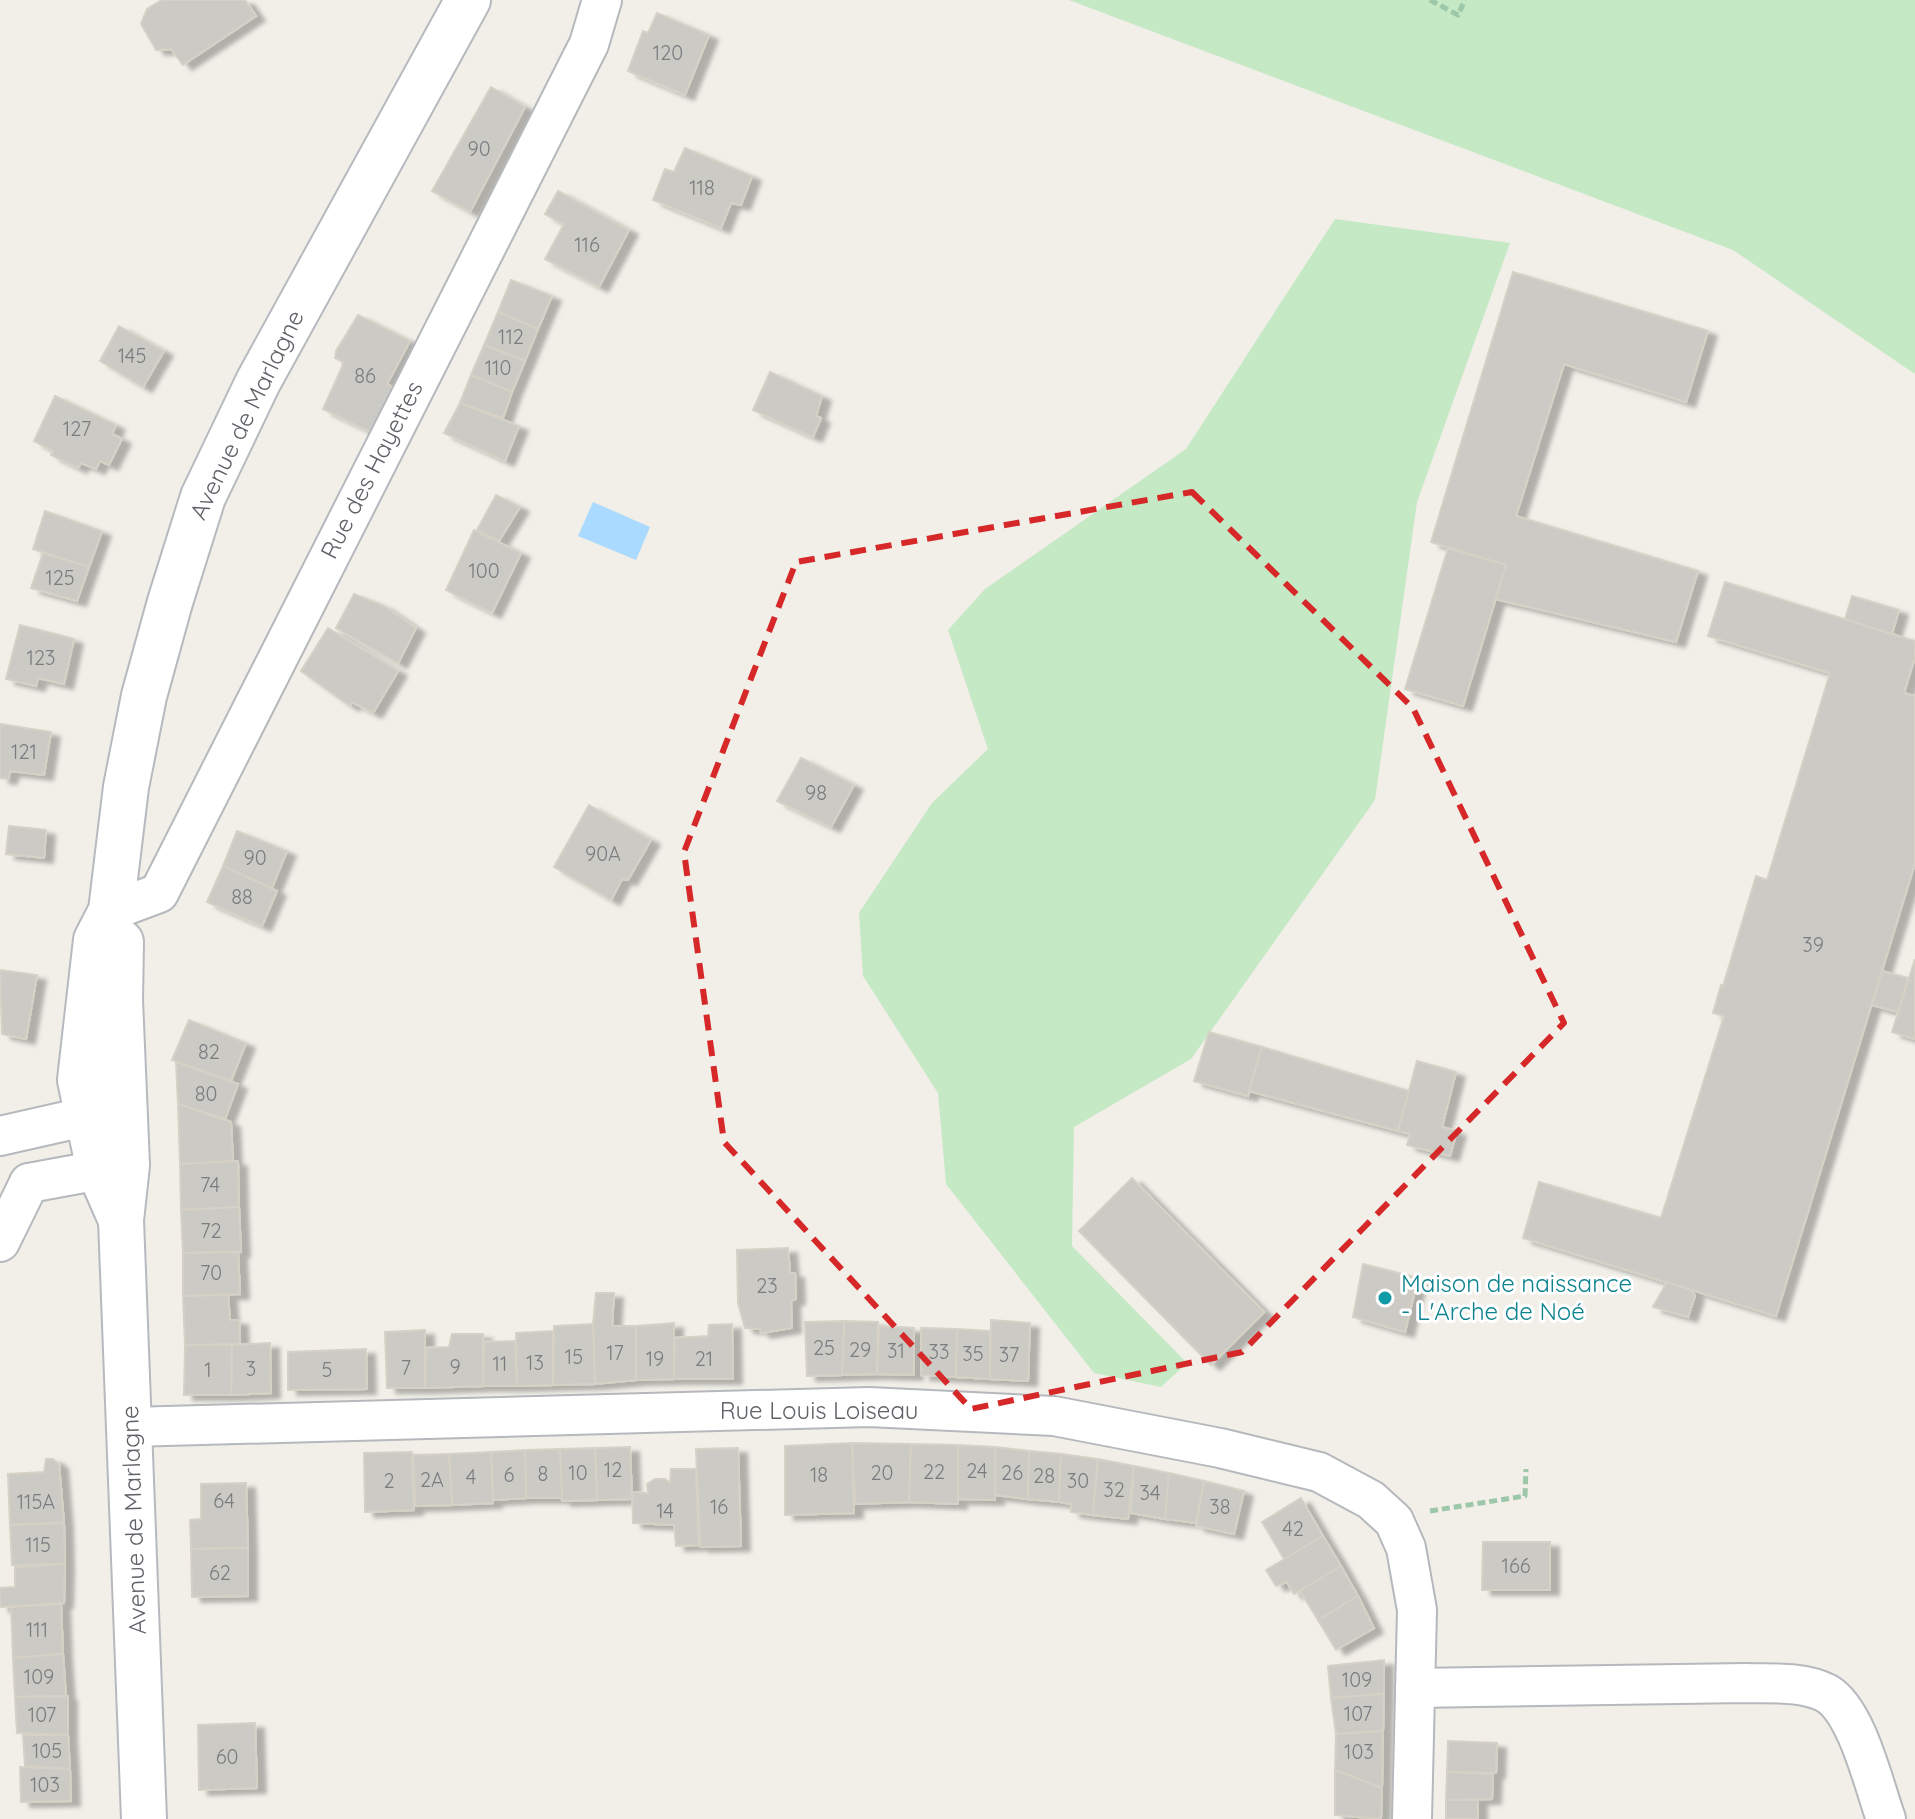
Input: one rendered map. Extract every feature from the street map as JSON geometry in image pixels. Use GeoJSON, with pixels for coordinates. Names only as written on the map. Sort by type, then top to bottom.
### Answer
{"type":"FeatureCollection","features":[{"type":"Feature","properties":{"kind":"main road","name":"Avenue de Marlagne"},"geometry":{"type":"LineString","coordinates":[[113,1168],[88,1117],[80,1080],[96,940],[111,911],[126,787],[144,696],[203,497],[258,382],[468,0]]}},
{"type":"Feature","properties":{"kind":"main road","name":"Avenue de Marlagne"},"geometry":{"type":"LineString","coordinates":[[111,911],[121,939],[113,1168],[121,1220],[144,1819]]}},
{"type":"Feature","properties":{"kind":"street","name":"Rue des Hayettes"},"geometry":{"type":"LineString","coordinates":[[111,911],[159,893],[589,44],[602,0]]}},
{"type":"Feature","properties":{"kind":"street"},"geometry":{"type":"LineString","coordinates":[[29,1183],[0,1138],[88,1117]]}},
{"type":"Feature","properties":{"kind":"street"},"geometry":{"type":"LineString","coordinates":[[29,1183],[113,1168]]}},
{"type":"Feature","properties":{"kind":"street"},"geometry":{"type":"LineString","coordinates":[[0,1242],[29,1183]]}},
{"type":"Feature","properties":{"kind":"street","name":"Rue Louis Loiseau"},"geometry":{"type":"LineString","coordinates":[[130,1427],[869,1407],[1054,1416],[1220,1448],[1319,1472],[1371,1500],[1394,1521],[1406,1548],[1417,1610],[1412,1819]]}},
{"type":"Feature","properties":{"kind":"street"},"geometry":{"type":"LineString","coordinates":[[1415,1688],[1746,1683],[1798,1685],[1827,1693],[1845,1710],[1886,1819]]}},
{"type":"Feature","properties":{"kind":"path"},"geometry":{"type":"LineString","coordinates":[[1430,0],[1458,15],[1465,0]]}},
{"type":"Feature","properties":{"kind":"path"},"geometry":{"type":"LineString","coordinates":[[1421,1512],[1525,1496],[1526,1469]]}},
{"type":"Feature","properties":{"kind":"highlighted area"},"geometry":{"type":"Polygon","coordinates":[[[1192,492],[1413,708],[1564,1023],[1242,1352],[971,1409],[724,1142],[684,852],[796,562],[1192,492]]]}},
{"type":"Feature","properties":{"kind":"green space"},"geometry":{"type":"Polygon","coordinates":[[[1069,0],[1915,0],[1915,374],[1733,250],[1069,0]]]}},
{"type":"Feature","properties":{"kind":"green space"},"geometry":{"type":"Polygon","coordinates":[[[1335,219],[1510,243],[1417,502],[1375,800],[1191,1059],[1074,1127],[1072,1246],[1187,1363],[1161,1387],[1094,1373],[946,1184],[938,1093],[863,976],[859,913],[932,803],[988,749],[948,630],[985,589],[1186,449],[1335,219]]]}},
{"type":"Feature","properties":{"kind":"water"},"geometry":{"type":"Polygon","coordinates":[[[593,502],[650,527],[636,560],[578,536],[593,502]]]}},
{"type":"Feature","properties":{"kind":"building"},"geometry":{"type":"Polygon","coordinates":[[[162,0],[245,0],[256,16],[183,65],[171,49],[156,50],[141,24],[147,9],[162,0]]]}},
{"type":"Feature","properties":{"kind":"building"},"geometry":{"type":"Polygon","coordinates":[[[657,13],[709,35],[685,95],[628,71],[643,31],[648,33],[657,13]]]}},
{"type":"Feature","properties":{"kind":"building"},"geometry":{"type":"Polygon","coordinates":[[[491,87],[525,107],[470,212],[432,191],[491,87]]]}},
{"type":"Feature","properties":{"kind":"building"},"geometry":{"type":"Polygon","coordinates":[[[685,148],[752,176],[741,205],[731,203],[721,228],[653,200],[665,169],[674,172],[685,148]]]}},
{"type":"Feature","properties":{"kind":"building"},"geometry":{"type":"Polygon","coordinates":[[[558,191],[629,230],[599,287],[545,259],[564,224],[545,214],[558,191]]]}},
{"type":"Feature","properties":{"kind":"building"},"geometry":{"type":"Polygon","coordinates":[[[1513,272],[1708,331],[1686,402],[1564,364],[1516,516],[1698,571],[1676,642],[1495,599],[1506,565],[1431,542],[1513,272]]]}},
{"type":"Feature","properties":{"kind":"building"},"geometry":{"type":"Polygon","coordinates":[[[511,280],[552,296],[538,329],[498,312],[511,280]]]}},
{"type":"Feature","properties":{"kind":"building"},"geometry":{"type":"Polygon","coordinates":[[[498,312],[538,329],[525,361],[484,345],[498,312]]]}},
{"type":"Feature","properties":{"kind":"building"},"geometry":{"type":"Polygon","coordinates":[[[358,315],[410,341],[387,384],[396,389],[373,433],[323,409],[342,367],[343,362],[335,358],[336,351],[358,315]]]}},
{"type":"Feature","properties":{"kind":"building"},"geometry":{"type":"Polygon","coordinates":[[[119,326],[164,351],[143,387],[100,361],[119,326]]]}},
{"type":"Feature","properties":{"kind":"building"},"geometry":{"type":"Polygon","coordinates":[[[484,345],[525,361],[512,392],[471,375],[484,345]]]}},
{"type":"Feature","properties":{"kind":"building"},"geometry":{"type":"Polygon","coordinates":[[[770,372],[822,396],[816,416],[821,418],[813,437],[753,410],[770,372]]]}},
{"type":"Feature","properties":{"kind":"building"},"geometry":{"type":"Polygon","coordinates":[[[471,375],[512,392],[503,418],[460,403],[471,375]]]}},
{"type":"Feature","properties":{"kind":"building"},"geometry":{"type":"Polygon","coordinates":[[[55,396],[116,425],[112,434],[122,439],[109,465],[100,461],[96,469],[81,463],[78,468],[51,455],[53,451],[34,441],[55,396]]]}},
{"type":"Feature","properties":{"kind":"building"},"geometry":{"type":"Polygon","coordinates":[[[460,403],[519,426],[505,461],[444,433],[460,403]]]}},
{"type":"Feature","properties":{"kind":"building"},"geometry":{"type":"Polygon","coordinates":[[[496,495],[520,507],[499,541],[477,530],[496,495]]]}},
{"type":"Feature","properties":{"kind":"building"},"geometry":{"type":"Polygon","coordinates":[[[45,511],[102,531],[89,567],[33,549],[45,511]]]}},
{"type":"Feature","properties":{"kind":"building"},"geometry":{"type":"Polygon","coordinates":[[[474,530],[521,553],[492,613],[446,590],[474,530]]]}},
{"type":"Feature","properties":{"kind":"building"},"geometry":{"type":"Polygon","coordinates":[[[1448,548],[1506,565],[1463,706],[1405,689],[1448,548]]]}},
{"type":"Feature","properties":{"kind":"building"},"geometry":{"type":"Polygon","coordinates":[[[43,553],[89,567],[77,601],[31,588],[43,553]]]}},
{"type":"Feature","properties":{"kind":"building"},"geometry":{"type":"Polygon","coordinates":[[[1725,582],[1915,641],[1915,657],[1904,693],[1915,696],[1915,863],[1776,1316],[1523,1238],[1539,1182],[1661,1218],[1724,1016],[1713,1013],[1721,985],[1756,876],[1767,880],[1830,673],[1708,636],[1725,582]]]}},
{"type":"Feature","properties":{"kind":"building"},"geometry":{"type":"Polygon","coordinates":[[[354,594],[384,606],[416,628],[398,663],[336,628],[354,594]]]}},
{"type":"Feature","properties":{"kind":"building"},"geometry":{"type":"Polygon","coordinates":[[[1852,596],[1899,610],[1892,634],[1845,619],[1852,596]]]}},
{"type":"Feature","properties":{"kind":"building"},"geometry":{"type":"Polygon","coordinates":[[[20,625],[74,639],[64,684],[38,678],[36,686],[6,679],[20,625]]]}},
{"type":"Feature","properties":{"kind":"building"},"geometry":{"type":"Polygon","coordinates":[[[328,628],[398,671],[373,713],[352,702],[350,706],[301,671],[328,628]]]}},
{"type":"Feature","properties":{"kind":"building"},"geometry":{"type":"Polygon","coordinates":[[[0,724],[51,732],[44,775],[10,771],[8,779],[0,778],[0,724]]]}},
{"type":"Feature","properties":{"kind":"building"},"geometry":{"type":"Polygon","coordinates":[[[801,758],[854,785],[831,827],[777,801],[801,758]]]}},
{"type":"Feature","properties":{"kind":"building"},"geometry":{"type":"Polygon","coordinates":[[[589,805],[651,840],[628,880],[622,879],[611,900],[554,867],[589,805]]]}},
{"type":"Feature","properties":{"kind":"building"},"geometry":{"type":"Polygon","coordinates":[[[9,826],[46,830],[44,858],[6,854],[9,826]]]}},
{"type":"Feature","properties":{"kind":"building"},"geometry":{"type":"Polygon","coordinates":[[[237,831],[287,851],[272,888],[223,866],[237,831]]]}},
{"type":"Feature","properties":{"kind":"building"},"geometry":{"type":"Polygon","coordinates":[[[223,866],[277,891],[262,926],[207,902],[223,866]]]}},
{"type":"Feature","properties":{"kind":"building"},"geometry":{"type":"Polygon","coordinates":[[[1915,959],[1915,1039],[1892,1032],[1915,959]]]}},
{"type":"Feature","properties":{"kind":"building"},"geometry":{"type":"Polygon","coordinates":[[[0,970],[37,975],[26,1039],[2,1034],[0,970]]]}},
{"type":"Feature","properties":{"kind":"building"},"geometry":{"type":"Polygon","coordinates":[[[1882,971],[1908,978],[1898,1012],[1872,1005],[1882,971]]]}},
{"type":"Feature","properties":{"kind":"building"},"geometry":{"type":"Polygon","coordinates":[[[189,1020],[246,1043],[231,1081],[172,1060],[189,1020]]]}},
{"type":"Feature","properties":{"kind":"building"},"geometry":{"type":"Polygon","coordinates":[[[1209,1032],[1262,1047],[1248,1096],[1194,1081],[1209,1032]]]}},
{"type":"Feature","properties":{"kind":"building"},"geometry":{"type":"Polygon","coordinates":[[[1262,1047],[1409,1091],[1398,1131],[1249,1091],[1262,1047]]]}},
{"type":"Feature","properties":{"kind":"building"},"geometry":{"type":"Polygon","coordinates":[[[1417,1061],[1456,1072],[1442,1127],[1457,1131],[1450,1156],[1407,1145],[1410,1134],[1398,1131],[1417,1061]]]}},
{"type":"Feature","properties":{"kind":"building"},"geometry":{"type":"Polygon","coordinates":[[[176,1062],[238,1084],[225,1119],[178,1104],[176,1062]]]}},
{"type":"Feature","properties":{"kind":"building"},"geometry":{"type":"Polygon","coordinates":[[[178,1104],[231,1122],[233,1161],[180,1164],[178,1104]]]}},
{"type":"Feature","properties":{"kind":"building"},"geometry":{"type":"Polygon","coordinates":[[[238,1161],[239,1207],[181,1210],[180,1164],[238,1161]]]}},
{"type":"Feature","properties":{"kind":"building"},"geometry":{"type":"Polygon","coordinates":[[[1132,1178],[1264,1312],[1211,1365],[1079,1231],[1132,1178]]]}},
{"type":"Feature","properties":{"kind":"building"},"geometry":{"type":"Polygon","coordinates":[[[239,1207],[241,1252],[183,1253],[181,1210],[239,1207]]]}},
{"type":"Feature","properties":{"kind":"building"},"geometry":{"type":"Polygon","coordinates":[[[788,1248],[790,1273],[795,1273],[796,1299],[791,1301],[792,1328],[761,1333],[760,1329],[745,1328],[738,1303],[737,1250],[788,1248]]]}},
{"type":"Feature","properties":{"kind":"building"},"geometry":{"type":"Polygon","coordinates":[[[238,1252],[240,1294],[183,1296],[183,1253],[238,1252]]]}},
{"type":"Feature","properties":{"kind":"building","name":"Maison de naissance - L'Arche de Noé"},"geometry":{"type":"Polygon","coordinates":[[[1363,1264],[1418,1278],[1405,1332],[1353,1317],[1363,1264]]]}},
{"type":"Feature","properties":{"kind":"building"},"geometry":{"type":"Polygon","coordinates":[[[1667,1282],[1691,1290],[1695,1296],[1688,1317],[1653,1307],[1667,1282]]]}},
{"type":"Feature","properties":{"kind":"building"},"geometry":{"type":"Polygon","coordinates":[[[596,1293],[614,1293],[612,1326],[636,1326],[636,1380],[595,1384],[593,1324],[596,1293]]]}},
{"type":"Feature","properties":{"kind":"building"},"geometry":{"type":"Polygon","coordinates":[[[228,1295],[230,1320],[239,1320],[240,1344],[185,1345],[183,1296],[228,1295]]]}},
{"type":"Feature","properties":{"kind":"building"},"geometry":{"type":"Polygon","coordinates":[[[991,1320],[1030,1323],[1028,1381],[990,1379],[991,1320]]]}},
{"type":"Feature","properties":{"kind":"building"},"geometry":{"type":"Polygon","coordinates":[[[844,1321],[878,1322],[877,1374],[842,1375],[844,1321]]]}},
{"type":"Feature","properties":{"kind":"building"},"geometry":{"type":"Polygon","coordinates":[[[844,1321],[842,1375],[807,1376],[805,1322],[844,1321]]]}},
{"type":"Feature","properties":{"kind":"building"},"geometry":{"type":"Polygon","coordinates":[[[674,1323],[674,1379],[636,1380],[636,1326],[674,1323]]]}},
{"type":"Feature","properties":{"kind":"building"},"geometry":{"type":"Polygon","coordinates":[[[593,1324],[595,1384],[553,1385],[554,1326],[593,1324]]]}},
{"type":"Feature","properties":{"kind":"building"},"geometry":{"type":"Polygon","coordinates":[[[732,1324],[733,1379],[674,1379],[675,1338],[708,1336],[709,1325],[732,1324]]]}},
{"type":"Feature","properties":{"kind":"building"},"geometry":{"type":"Polygon","coordinates":[[[879,1326],[914,1328],[914,1375],[877,1374],[879,1326]]]}},
{"type":"Feature","properties":{"kind":"building"},"geometry":{"type":"Polygon","coordinates":[[[921,1328],[957,1329],[956,1377],[921,1375],[921,1328]]]}},
{"type":"Feature","properties":{"kind":"building"},"geometry":{"type":"Polygon","coordinates":[[[957,1329],[990,1331],[990,1379],[956,1377],[957,1329]]]}},
{"type":"Feature","properties":{"kind":"building"},"geometry":{"type":"Polygon","coordinates":[[[425,1330],[425,1388],[387,1388],[385,1332],[425,1330]]]}},
{"type":"Feature","properties":{"kind":"building"},"geometry":{"type":"Polygon","coordinates":[[[553,1331],[553,1385],[517,1386],[516,1333],[553,1331]]]}},
{"type":"Feature","properties":{"kind":"building"},"geometry":{"type":"Polygon","coordinates":[[[452,1334],[483,1334],[483,1386],[425,1388],[426,1348],[449,1347],[452,1334]]]}},
{"type":"Feature","properties":{"kind":"building"},"geometry":{"type":"Polygon","coordinates":[[[515,1341],[517,1386],[483,1386],[484,1342],[515,1341]]]}},
{"type":"Feature","properties":{"kind":"building"},"geometry":{"type":"Polygon","coordinates":[[[270,1343],[271,1393],[231,1395],[232,1345],[270,1343]]]}},
{"type":"Feature","properties":{"kind":"building"},"geometry":{"type":"Polygon","coordinates":[[[185,1345],[232,1345],[231,1395],[184,1395],[185,1345]]]}},
{"type":"Feature","properties":{"kind":"building"},"geometry":{"type":"Polygon","coordinates":[[[366,1349],[367,1389],[288,1390],[288,1352],[366,1349]]]}},
{"type":"Feature","properties":{"kind":"building"},"geometry":{"type":"Polygon","coordinates":[[[852,1443],[911,1444],[909,1502],[855,1504],[852,1443]]]}},
{"type":"Feature","properties":{"kind":"building"},"geometry":{"type":"Polygon","coordinates":[[[852,1443],[854,1513],[785,1515],[785,1446],[852,1443]]]}},
{"type":"Feature","properties":{"kind":"building"},"geometry":{"type":"Polygon","coordinates":[[[911,1444],[958,1445],[958,1504],[909,1502],[911,1444]]]}},
{"type":"Feature","properties":{"kind":"building"},"geometry":{"type":"Polygon","coordinates":[[[958,1445],[995,1447],[995,1500],[958,1499],[958,1445]]]}},
{"type":"Feature","properties":{"kind":"building"},"geometry":{"type":"Polygon","coordinates":[[[630,1447],[632,1499],[597,1500],[595,1448],[630,1447]]]}},
{"type":"Feature","properties":{"kind":"building"},"geometry":{"type":"Polygon","coordinates":[[[995,1447],[1029,1451],[1028,1499],[995,1495],[995,1447]]]}},
{"type":"Feature","properties":{"kind":"building"},"geometry":{"type":"Polygon","coordinates":[[[595,1448],[597,1500],[562,1501],[560,1449],[595,1448]]]}},
{"type":"Feature","properties":{"kind":"building"},"geometry":{"type":"Polygon","coordinates":[[[738,1448],[741,1546],[700,1547],[696,1449],[738,1448]]]}},
{"type":"Feature","properties":{"kind":"building"},"geometry":{"type":"Polygon","coordinates":[[[560,1449],[562,1498],[526,1498],[525,1450],[560,1449]]]}},
{"type":"Feature","properties":{"kind":"building"},"geometry":{"type":"Polygon","coordinates":[[[525,1450],[526,1498],[493,1500],[491,1452],[525,1450]]]}},
{"type":"Feature","properties":{"kind":"building"},"geometry":{"type":"Polygon","coordinates":[[[1029,1451],[1061,1454],[1059,1502],[1028,1499],[1029,1451]]]}},
{"type":"Feature","properties":{"kind":"building"},"geometry":{"type":"Polygon","coordinates":[[[412,1452],[414,1510],[365,1512],[364,1453],[412,1452]]]}},
{"type":"Feature","properties":{"kind":"building"},"geometry":{"type":"Polygon","coordinates":[[[491,1452],[493,1503],[452,1505],[449,1454],[491,1452]]]}},
{"type":"Feature","properties":{"kind":"building"},"geometry":{"type":"Polygon","coordinates":[[[449,1454],[452,1505],[415,1506],[413,1455],[449,1454]]]}},
{"type":"Feature","properties":{"kind":"building"},"geometry":{"type":"Polygon","coordinates":[[[1061,1454],[1098,1459],[1093,1515],[1071,1512],[1071,1504],[1059,1502],[1061,1454]]]}},
{"type":"Feature","properties":{"kind":"building"},"geometry":{"type":"Polygon","coordinates":[[[46,1459],[53,1459],[59,1464],[64,1523],[10,1525],[8,1474],[44,1472],[46,1459]]]}},
{"type":"Feature","properties":{"kind":"building"},"geometry":{"type":"Polygon","coordinates":[[[1098,1459],[1134,1466],[1128,1519],[1093,1515],[1098,1459]]]}},
{"type":"Feature","properties":{"kind":"building"},"geometry":{"type":"Polygon","coordinates":[[[1134,1466],[1169,1473],[1165,1519],[1131,1513],[1134,1466]]]}},
{"type":"Feature","properties":{"kind":"building"},"geometry":{"type":"Polygon","coordinates":[[[671,1469],[696,1469],[699,1545],[676,1546],[674,1525],[633,1523],[632,1492],[648,1493],[647,1484],[655,1479],[665,1479],[670,1483],[671,1469]]]}},
{"type":"Feature","properties":{"kind":"building"},"geometry":{"type":"Polygon","coordinates":[[[1169,1473],[1204,1481],[1196,1523],[1165,1519],[1169,1473]]]}},
{"type":"Feature","properties":{"kind":"building"},"geometry":{"type":"Polygon","coordinates":[[[1204,1481],[1244,1491],[1234,1534],[1196,1526],[1204,1481]]]}},
{"type":"Feature","properties":{"kind":"building"},"geometry":{"type":"Polygon","coordinates":[[[246,1483],[248,1548],[191,1549],[190,1520],[201,1519],[201,1484],[246,1483]]]}},
{"type":"Feature","properties":{"kind":"building"},"geometry":{"type":"Polygon","coordinates":[[[1301,1498],[1323,1536],[1284,1559],[1262,1522],[1301,1498]]]}},
{"type":"Feature","properties":{"kind":"building"},"geometry":{"type":"Polygon","coordinates":[[[64,1523],[65,1564],[12,1565],[10,1525],[64,1523]]]}},
{"type":"Feature","properties":{"kind":"building"},"geometry":{"type":"Polygon","coordinates":[[[1323,1536],[1341,1566],[1294,1594],[1287,1582],[1276,1586],[1266,1570],[1323,1536]]]}},
{"type":"Feature","properties":{"kind":"building"},"geometry":{"type":"Polygon","coordinates":[[[1483,1542],[1550,1542],[1550,1590],[1482,1590],[1483,1542]]]}},
{"type":"Feature","properties":{"kind":"building"},"geometry":{"type":"Polygon","coordinates":[[[248,1548],[248,1596],[192,1597],[191,1549],[248,1548]]]}},
{"type":"Feature","properties":{"kind":"building"},"geometry":{"type":"Polygon","coordinates":[[[65,1564],[64,1603],[0,1607],[0,1588],[15,1587],[15,1567],[65,1564]]]}},
{"type":"Feature","properties":{"kind":"building"},"geometry":{"type":"Polygon","coordinates":[[[1341,1566],[1358,1596],[1318,1620],[1300,1591],[1341,1566]]]}},
{"type":"Feature","properties":{"kind":"building"},"geometry":{"type":"Polygon","coordinates":[[[1358,1596],[1374,1628],[1336,1650],[1318,1620],[1358,1596]]]}},
{"type":"Feature","properties":{"kind":"building"},"geometry":{"type":"Polygon","coordinates":[[[61,1604],[63,1654],[13,1658],[11,1607],[61,1604]]]}},
{"type":"Feature","properties":{"kind":"building"},"geometry":{"type":"Polygon","coordinates":[[[63,1654],[66,1696],[15,1697],[13,1658],[63,1654]]]}},
{"type":"Feature","properties":{"kind":"building"},"geometry":{"type":"Polygon","coordinates":[[[1384,1660],[1384,1694],[1331,1698],[1328,1666],[1384,1660]]]}},
{"type":"Feature","properties":{"kind":"building"},"geometry":{"type":"Polygon","coordinates":[[[1384,1694],[1383,1731],[1336,1734],[1331,1698],[1384,1694]]]}},
{"type":"Feature","properties":{"kind":"building"},"geometry":{"type":"Polygon","coordinates":[[[68,1696],[68,1735],[17,1733],[15,1697],[68,1696]]]}},
{"type":"Feature","properties":{"kind":"building"},"geometry":{"type":"Polygon","coordinates":[[[255,1723],[257,1788],[199,1790],[198,1725],[255,1723]]]}},
{"type":"Feature","properties":{"kind":"building"},"geometry":{"type":"Polygon","coordinates":[[[1383,1731],[1382,1788],[1335,1770],[1336,1734],[1383,1731]]]}},
{"type":"Feature","properties":{"kind":"building"},"geometry":{"type":"Polygon","coordinates":[[[23,1735],[68,1735],[70,1769],[25,1766],[23,1735]]]}},
{"type":"Feature","properties":{"kind":"building"},"geometry":{"type":"Polygon","coordinates":[[[1448,1741],[1497,1743],[1496,1773],[1447,1772],[1448,1741]]]}},
{"type":"Feature","properties":{"kind":"building"},"geometry":{"type":"Polygon","coordinates":[[[20,1767],[70,1769],[71,1801],[21,1802],[20,1767]]]}},
{"type":"Feature","properties":{"kind":"building"},"geometry":{"type":"Polygon","coordinates":[[[1335,1770],[1382,1788],[1381,1819],[1335,1815],[1335,1770]]]}},
{"type":"Feature","properties":{"kind":"building"},"geometry":{"type":"Polygon","coordinates":[[[1447,1772],[1493,1774],[1492,1799],[1446,1800],[1447,1772]]]}},
{"type":"Feature","properties":{"kind":"building"},"geometry":{"type":"Polygon","coordinates":[[[1446,1800],[1478,1800],[1478,1819],[1446,1819],[1446,1800]]]}},
{"type":"Feature","properties":{"kind":"place","name":"Maison de naissance - L'Arche de Noé"},"geometry":{"type":"Point","coordinates":[1385,1298]}}]}
